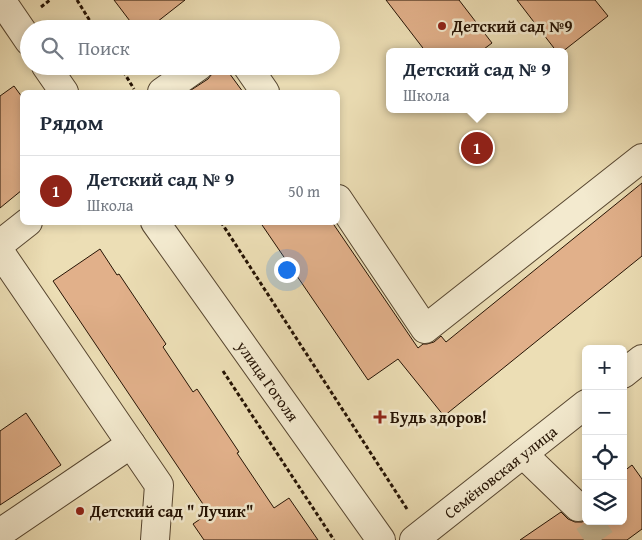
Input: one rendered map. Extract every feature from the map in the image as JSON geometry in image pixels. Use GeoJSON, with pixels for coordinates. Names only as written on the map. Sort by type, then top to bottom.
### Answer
{"type":"FeatureCollection","features":[{"type":"Feature","properties":{"kind":"street"},"geometry":{"type":"LineString","coordinates":[[1,0],[20,28]]}},
{"type":"Feature","properties":{"kind":"street"},"geometry":{"type":"LineString","coordinates":[[52,75],[63,90]]}},
{"type":"Feature","properties":{"kind":"street"},"geometry":{"type":"LineString","coordinates":[[165,90],[186,75]]}},
{"type":"Feature","properties":{"kind":"street"},"geometry":{"type":"LineString","coordinates":[[253,75],[264,90]]}},
{"type":"Feature","properties":{"kind":"street"},"geometry":{"type":"LineString","coordinates":[[340,203],[425,329],[642,158]]}},
{"type":"Feature","properties":{"kind":"street"},"geometry":{"type":"LineString","coordinates":[[0,244],[24,225]]}},
{"type":"Feature","properties":{"kind":"street","name":"улица Гоголя"},"geometry":{"type":"LineString","coordinates":[[156,225],[381,540]]}},
{"type":"Feature","properties":{"kind":"street"},"geometry":{"type":"LineString","coordinates":[[0,252],[159,485],[154,540]]}},
{"type":"Feature","properties":{"kind":"street"},"geometry":{"type":"LineString","coordinates":[[627,371],[642,359]]}},
{"type":"Feature","properties":{"kind":"street","name":"Семёновская улица"},"geometry":{"type":"LineString","coordinates":[[418,536],[582,407]]}},
{"type":"Feature","properties":{"kind":"street"},"geometry":{"type":"LineString","coordinates":[[0,533],[131,444]]}},
{"type":"Feature","properties":{"kind":"street"},"geometry":{"type":"LineString","coordinates":[[523,454],[578,506]]}},
{"type":"Feature","properties":{"kind":"path"},"geometry":{"type":"LineString","coordinates":[[77,0],[89,20]]}},
{"type":"Feature","properties":{"kind":"path"},"geometry":{"type":"LineString","coordinates":[[126,75],[136,90]]}},
{"type":"Feature","properties":{"kind":"path"},"geometry":{"type":"LineString","coordinates":[[223,225],[418,536]]}},
{"type":"Feature","properties":{"kind":"path"},"geometry":{"type":"LineString","coordinates":[[219,364],[334,540]]}},
{"type":"Feature","properties":{"kind":"building"},"geometry":{"type":"Polygon","coordinates":[[[114,0],[185,0],[159,20],[129,20],[114,0]]]}},
{"type":"Feature","properties":{"kind":"building","name":"Детский сад №9"},"geometry":{"type":"Polygon","coordinates":[[[386,0],[459,0],[492,43],[485,48],[423,48],[386,0]]]}},
{"type":"Feature","properties":{"kind":"building","name":"Детский сад №9"},"geometry":{"type":"Polygon","coordinates":[[[517,0],[595,0],[608,16],[567,48],[554,48],[517,0]]]}},
{"type":"Feature","properties":{"kind":"building"},"geometry":{"type":"Polygon","coordinates":[[[211,75],[231,75],[242,90],[191,90],[211,75]]]}},
{"type":"Feature","properties":{"kind":"building"},"geometry":{"type":"Polygon","coordinates":[[[14,86],[20,94],[20,192],[0,208],[0,96],[14,86]]]}},
{"type":"Feature","properties":{"kind":"building"},"geometry":{"type":"Polygon","coordinates":[[[642,183],[642,256],[444,416],[398,359],[368,380],[262,225],[334,225],[418,348],[423,344],[434,342],[441,336],[446,342],[642,183]]]}},
{"type":"Feature","properties":{"kind":"building"},"geometry":{"type":"Polygon","coordinates":[[[100,249],[166,344],[163,347],[193,392],[197,389],[274,508],[289,498],[318,540],[204,540],[193,524],[209,513],[53,281],[100,249]]]}},
{"type":"Feature","properties":{"kind":"building"},"geometry":{"type":"Polygon","coordinates":[[[26,413],[61,465],[0,505],[0,431],[26,413]]]}},
{"type":"Feature","properties":{"kind":"building"},"geometry":{"type":"Polygon","coordinates":[[[632,465],[642,479],[642,529],[627,540],[520,540],[561,512],[568,519],[582,522],[582,525],[627,525],[627,469],[632,465]]]}},
{"type":"Feature","properties":{"kind":"tunnel"},"geometry":{"type":"LineString","coordinates":[[591,525],[601,540]]}},
{"type":"Feature","properties":{"kind":"place","name":"Детский сад №9"},"geometry":{"type":"Point","coordinates":[442,26]}},
{"type":"Feature","properties":{"kind":"place","name":"Детский сад № 9"},"geometry":{"type":"Point","coordinates":[477,148]}},
{"type":"Feature","properties":{"kind":"place","name":"Будь здоров!"},"geometry":{"type":"Point","coordinates":[380,417]}},
{"type":"Feature","properties":{"kind":"place","name":"Детский сад \" Лучик\""},"geometry":{"type":"Point","coordinates":[80,511]}}]}
